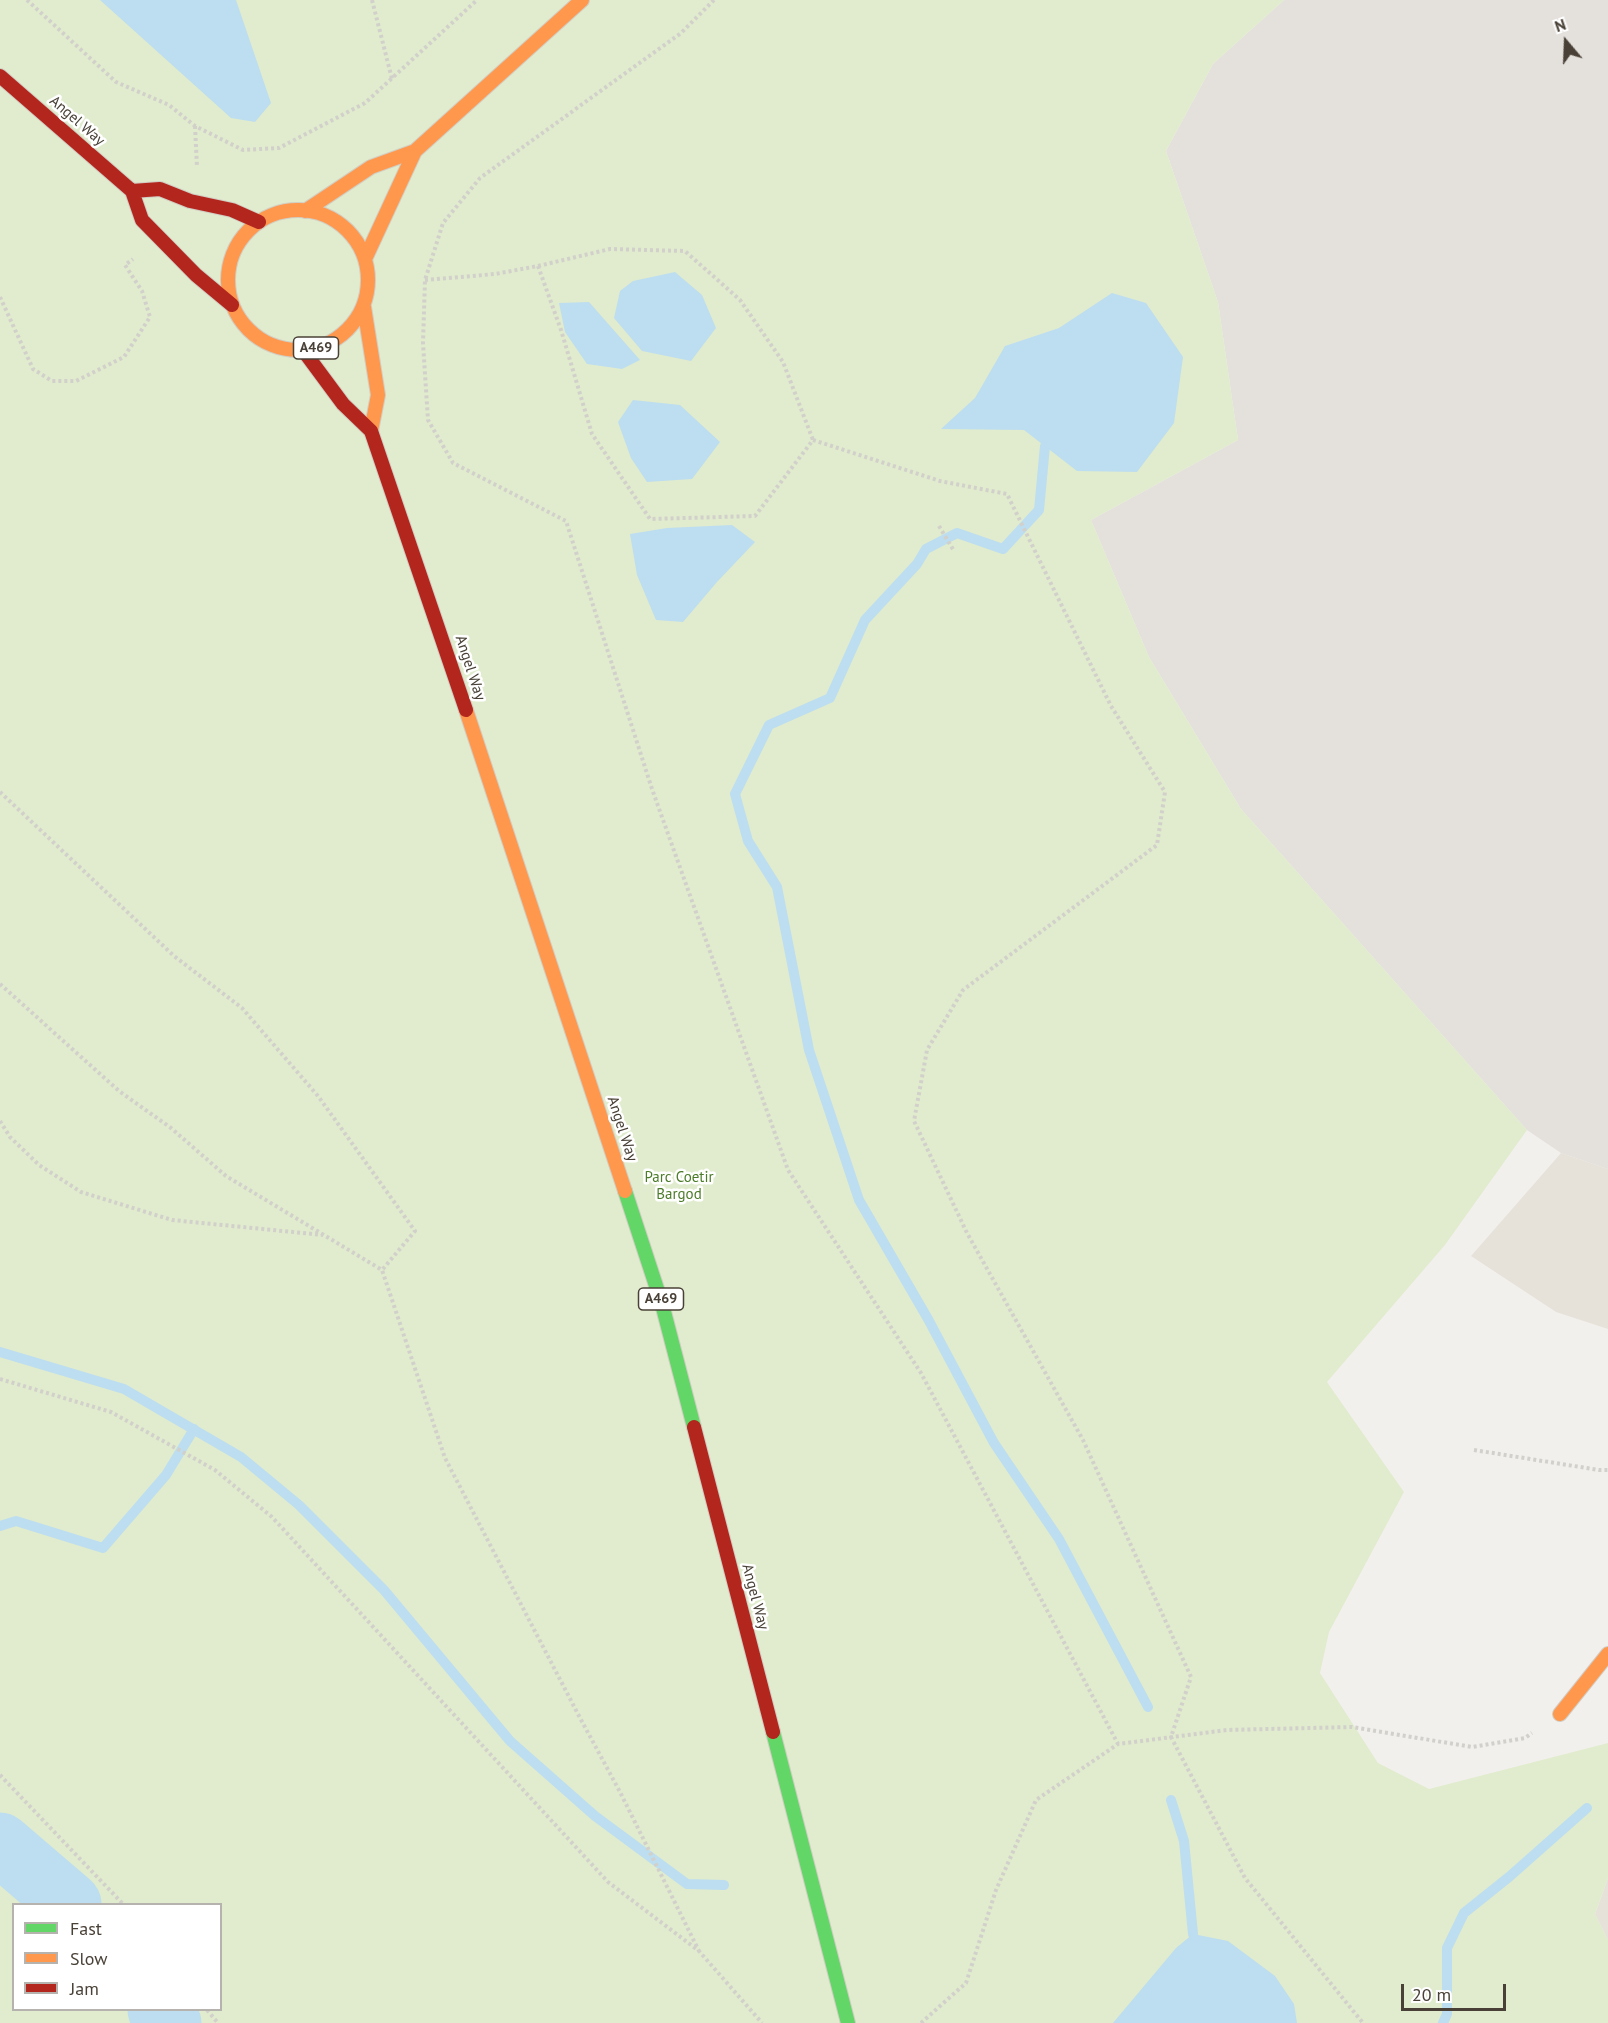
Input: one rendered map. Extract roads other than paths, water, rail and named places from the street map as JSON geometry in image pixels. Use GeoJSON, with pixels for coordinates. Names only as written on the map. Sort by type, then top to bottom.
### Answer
{"type":"FeatureCollection","features":[{"type":"Feature","properties":{"kind":"main road"},"geometry":{"type":"LineString","coordinates":[[365,259],[380,231],[415,151],[582,0]]}},
{"type":"Feature","properties":{"kind":"main road","name":"Angel Way"},"geometry":{"type":"LineString","coordinates":[[0,76],[132,191],[142,220],[196,275],[232,305]]}},
{"type":"Feature","properties":{"kind":"main road"},"geometry":{"type":"LineString","coordinates":[[305,211],[371,167],[415,151]]}},
{"type":"Feature","properties":{"kind":"main road"},"geometry":{"type":"LineString","coordinates":[[132,191],[160,189],[190,201],[232,210],[258,222]]}},
{"type":"Feature","properties":{"kind":"main road","name":"A469"},"geometry":{"type":"LineString","coordinates":[[305,211],[325,216],[343,226],[357,241],[369,275],[368,291],[354,324],[340,337],[322,346],[303,350],[281,349],[260,340],[243,324],[232,305],[228,282],[231,259],[242,239],[258,222],[280,212],[305,211]]}},
{"type":"Feature","properties":{"kind":"main road","name":"A469"},"geometry":{"type":"LineString","coordinates":[[363,307],[378,395],[371,431]]}},
{"type":"Feature","properties":{"kind":"main road","name":"Angel Way"},"geometry":{"type":"LineString","coordinates":[[303,350],[343,404],[371,431],[433,610],[662,1304],[848,2023]]}},
{"type":"Feature","properties":{"kind":"main road"},"geometry":{"type":"LineString","coordinates":[[1560,1714],[1608,1654]]}},
{"type":"Feature","properties":{"kind":"water"},"geometry":{"type":"Polygon","coordinates":[[[100,0],[236,0],[271,103],[255,122],[231,118],[100,0]]]}},
{"type":"Feature","properties":{"kind":"water"},"geometry":{"type":"Polygon","coordinates":[[[675,272],[702,295],[716,328],[691,361],[642,351],[614,318],[620,291],[633,281],[675,272]]]}},
{"type":"Feature","properties":{"kind":"water"},"geometry":{"type":"Polygon","coordinates":[[[1112,293],[1146,303],[1183,357],[1174,423],[1137,472],[1077,471],[1024,430],[941,429],[975,398],[1005,346],[1059,328],[1112,293]]]}},
{"type":"Feature","properties":{"kind":"water"},"geometry":{"type":"Polygon","coordinates":[[[589,302],[640,360],[622,369],[587,364],[565,332],[559,303],[589,302]]]}},
{"type":"Feature","properties":{"kind":"water"},"geometry":{"type":"Polygon","coordinates":[[[633,400],[680,405],[720,442],[692,479],[647,482],[631,458],[618,422],[633,400]]]}},
{"type":"Feature","properties":{"kind":"water"},"geometry":{"type":"Polygon","coordinates":[[[732,525],[755,542],[683,622],[656,620],[637,575],[630,534],[667,528],[732,525]]]}},
{"type":"Feature","properties":{"kind":"water"},"geometry":{"type":"Polygon","coordinates":[[[1193,1934],[1228,1941],[1275,1976],[1294,2004],[1297,2023],[1113,2023],[1176,1948],[1193,1934]]]}},
{"type":"Feature","properties":{"kind":"waterway"},"geometry":{"type":"LineString","coordinates":[[1045,446],[1039,510],[1003,549],[957,533],[926,549],[917,564],[865,620],[830,698],[769,725],[735,794],[748,841],[777,887],[809,1050],[859,1200],[928,1319],[994,1443],[1059,1539],[1148,1707]]}},
{"type":"Feature","properties":{"kind":"waterway"},"geometry":{"type":"LineString","coordinates":[[0,1352],[124,1389],[241,1457],[299,1505],[384,1590],[510,1741],[595,1816],[687,1884],[724,1885]]}},
{"type":"Feature","properties":{"kind":"waterway"},"geometry":{"type":"LineString","coordinates":[[0,1526],[16,1521],[103,1548],[166,1475],[194,1429]]}},
{"type":"Feature","properties":{"kind":"waterway"},"geometry":{"type":"LineString","coordinates":[[1171,1800],[1184,1841],[1193,1934]]}},
{"type":"Feature","properties":{"kind":"waterway"},"geometry":{"type":"LineString","coordinates":[[1443,2023],[1447,2014],[1447,1948],[1464,1913],[1509,1877],[1587,1808]]}},
{"type":"Feature","properties":{"kind":"waterway"},"geometry":{"type":"LineString","coordinates":[[0,1844],[69,1903]]}},
{"type":"Feature","properties":{"kind":"waterway"},"geometry":{"type":"LineString","coordinates":[[160,2011],[170,2023]]}},
{"type":"Feature","properties":{"kind":"park label","name":"Parc Coetir Bargod"},"geometry":{"type":"Point","coordinates":[679,1186]}}]}
